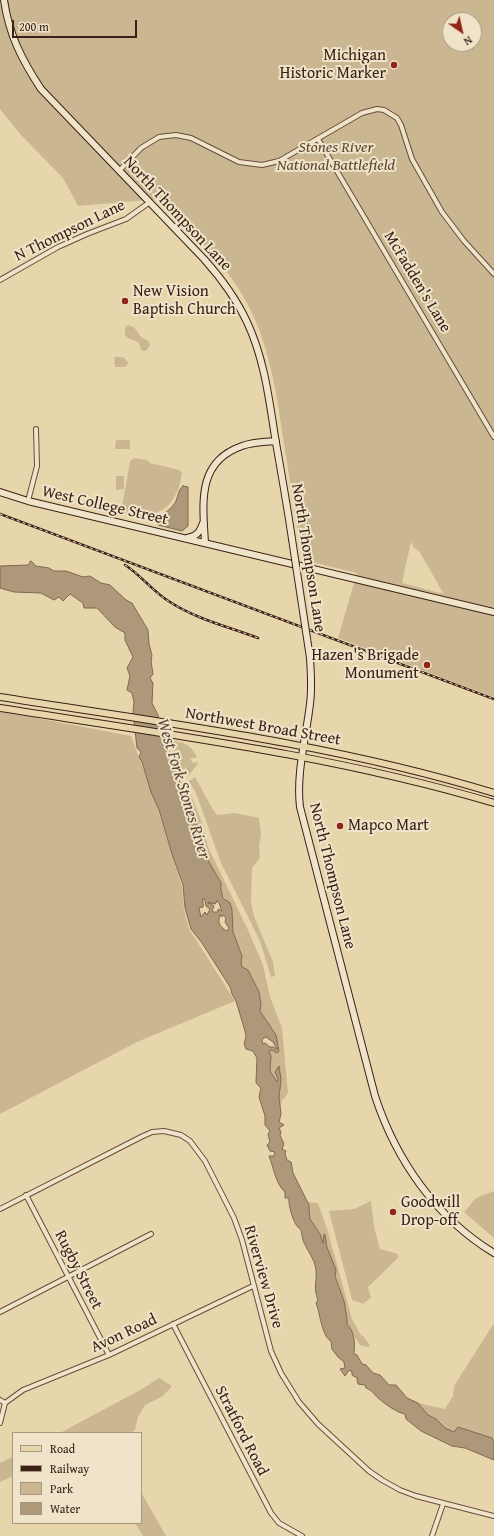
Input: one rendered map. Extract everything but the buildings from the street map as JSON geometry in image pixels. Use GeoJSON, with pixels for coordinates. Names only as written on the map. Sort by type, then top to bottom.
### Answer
{"type":"FeatureCollection","features":[{"type":"Feature","properties":{"kind":"main road","name":"North Thompson Lane"},"geometry":{"type":"LineString","coordinates":[[4,0],[16,47],[41,89],[208,264],[235,298],[247,322],[261,361],[276,441],[310,658],[312,681],[299,786],[300,807],[375,1096],[383,1119],[398,1152],[431,1199],[451,1221],[494,1253]]}},
{"type":"Feature","properties":{"kind":"main road"},"geometry":{"type":"LineString","coordinates":[[205,543],[203,492],[208,476],[217,462],[229,452],[243,446],[276,441]]}},
{"type":"Feature","properties":{"kind":"main road","name":"West College Street"},"geometry":{"type":"LineString","coordinates":[[0,492],[28,501],[494,612]]}},
{"type":"Feature","properties":{"kind":"main road"},"geometry":{"type":"LineString","coordinates":[[186,539],[197,535],[201,529],[204,519]]}},
{"type":"Feature","properties":{"kind":"main road","name":"Northwest Broad Street"},"geometry":{"type":"LineString","coordinates":[[0,697],[179,725],[366,759],[494,793]]}},
{"type":"Feature","properties":{"kind":"main road","name":"Northwest Broad Street"},"geometry":{"type":"LineString","coordinates":[[0,708],[120,726],[355,767],[494,803]]}},
{"type":"Feature","properties":{"kind":"main road"},"geometry":{"type":"LineString","coordinates":[[429,786],[431,776]]}},
{"type":"Feature","properties":{"kind":"main road"},"geometry":{"type":"LineString","coordinates":[[469,796],[472,786]]}},
{"type":"Feature","properties":{"kind":"street"},"geometry":{"type":"LineString","coordinates":[[119,171],[141,148],[159,137],[176,135],[191,138],[239,162],[262,164],[279,161],[370,110],[384,110],[397,118],[401,125],[412,159],[442,212],[464,241],[494,274]]}},
{"type":"Feature","properties":{"kind":"street","name":"McFadden's Lane"},"geometry":{"type":"LineString","coordinates":[[318,139],[494,437]]}},
{"type":"Feature","properties":{"kind":"street","name":"N Thompson Lane"},"geometry":{"type":"LineString","coordinates":[[0,280],[58,247],[126,219],[150,202]]}},
{"type":"Feature","properties":{"kind":"street"},"geometry":{"type":"LineString","coordinates":[[28,501],[37,466],[36,429]]}},
{"type":"Feature","properties":{"kind":"street","name":"Riverview Drive"},"geometry":{"type":"LineString","coordinates":[[0,1209],[141,1136],[152,1132],[164,1131],[181,1135],[190,1141],[205,1161],[234,1218],[242,1240],[253,1286],[272,1351],[281,1373],[299,1402],[318,1424],[369,1471],[382,1480],[416,1496],[494,1516]]}},
{"type":"Feature","properties":{"kind":"street","name":"Rugby Street"},"geometry":{"type":"LineString","coordinates":[[26,1195],[109,1355]]}},
{"type":"Feature","properties":{"kind":"street"},"geometry":{"type":"LineString","coordinates":[[0,1312],[152,1234]]}},
{"type":"Feature","properties":{"kind":"street","name":"Avon Road"},"geometry":{"type":"LineString","coordinates":[[0,1423],[2,1401],[23,1390],[109,1355],[253,1286]]}},
{"type":"Feature","properties":{"kind":"street","name":"Stratford Road"},"geometry":{"type":"LineString","coordinates":[[173,1324],[271,1513],[279,1523],[302,1536]]}},
{"type":"Feature","properties":{"kind":"street"},"geometry":{"type":"LineString","coordinates":[[432,1536],[444,1504]]}},
{"type":"Feature","properties":{"kind":"green space","name":"Stones River National Battlefield"},"geometry":{"type":"Polygon","coordinates":[[[0,0],[494,0],[494,697],[338,638],[357,573],[303,560],[273,378],[262,337],[244,298],[216,258],[158,199],[78,206],[63,178],[21,135],[0,109],[0,0]],[[411,542],[402,583],[444,594],[419,551],[414,548],[411,542]]]}},
{"type":"Feature","properties":{"kind":"green space"},"geometry":{"type":"Polygon","coordinates":[[[128,325],[134,327],[141,337],[148,341],[150,345],[146,351],[142,351],[138,342],[128,338],[125,335],[125,328],[128,325]]]}},
{"type":"Feature","properties":{"kind":"green space"},"geometry":{"type":"Polygon","coordinates":[[[114,357],[123,357],[129,363],[125,367],[115,367],[114,357]]]}},
{"type":"Feature","properties":{"kind":"green space"},"geometry":{"type":"Polygon","coordinates":[[[116,440],[130,440],[130,449],[115,449],[116,440]]]}},
{"type":"Feature","properties":{"kind":"green space"},"geometry":{"type":"Polygon","coordinates":[[[134,458],[147,460],[150,463],[179,470],[182,473],[175,496],[162,510],[154,514],[144,516],[121,513],[130,461],[134,458]]]}},
{"type":"Feature","properties":{"kind":"green space"},"geometry":{"type":"Polygon","coordinates":[[[116,476],[124,476],[124,489],[116,490],[116,476]]]}},
{"type":"Feature","properties":{"kind":"green space"},"geometry":{"type":"Polygon","coordinates":[[[0,711],[131,736],[155,800],[182,887],[184,910],[189,929],[235,1001],[137,1042],[0,1114],[0,711]]]}},
{"type":"Feature","properties":{"kind":"green space"},"geometry":{"type":"Polygon","coordinates":[[[162,740],[167,740],[172,756],[181,772],[183,779],[179,780],[177,778],[162,740]]]}},
{"type":"Feature","properties":{"kind":"green space"},"geometry":{"type":"Polygon","coordinates":[[[170,740],[186,744],[192,749],[197,757],[190,759],[193,763],[198,762],[189,775],[185,775],[174,753],[170,740]]]}},
{"type":"Feature","properties":{"kind":"green space"},"geometry":{"type":"Polygon","coordinates":[[[195,777],[217,815],[235,813],[259,818],[261,835],[259,846],[260,858],[252,868],[251,903],[255,919],[273,962],[275,976],[271,977],[260,941],[221,863],[196,793],[189,781],[195,777]]]}},
{"type":"Feature","properties":{"kind":"green space"},"geometry":{"type":"Polygon","coordinates":[[[186,783],[203,825],[208,847],[263,965],[270,997],[282,1028],[288,1093],[282,1101],[280,1107],[279,1067],[277,1083],[270,1071],[271,1056],[269,1051],[272,1050],[277,1052],[279,1047],[273,1029],[269,1026],[260,1011],[261,1004],[259,992],[248,970],[242,967],[242,956],[233,932],[230,903],[224,898],[220,881],[206,858],[190,800],[181,784],[186,783]]]}},
{"type":"Feature","properties":{"kind":"green space"},"geometry":{"type":"Polygon","coordinates":[[[494,1191],[494,1238],[464,1212],[476,1198],[494,1191]]]}},
{"type":"Feature","properties":{"kind":"green space"},"geometry":{"type":"Polygon","coordinates":[[[371,1201],[374,1227],[380,1249],[398,1254],[398,1258],[368,1287],[371,1298],[363,1304],[352,1300],[329,1211],[354,1209],[371,1201]]]}},
{"type":"Feature","properties":{"kind":"green space"},"geometry":{"type":"Polygon","coordinates":[[[307,1202],[318,1203],[328,1232],[352,1319],[361,1335],[370,1346],[368,1347],[360,1345],[347,1324],[344,1301],[335,1275],[335,1270],[327,1243],[323,1237],[323,1243],[320,1234],[310,1219],[307,1202]]]}},
{"type":"Feature","properties":{"kind":"green space"},"geometry":{"type":"Polygon","coordinates":[[[494,1323],[494,1442],[492,1438],[458,1427],[454,1432],[445,1428],[436,1419],[428,1415],[418,1403],[445,1409],[453,1396],[454,1386],[494,1323]]]}},
{"type":"Feature","properties":{"kind":"green space"},"geometry":{"type":"Polygon","coordinates":[[[159,1378],[172,1386],[163,1396],[145,1405],[138,1417],[135,1430],[131,1432],[62,1432],[142,1389],[159,1378]]]}},
{"type":"Feature","properties":{"kind":"green space"},"geometry":{"type":"Polygon","coordinates":[[[12,1457],[12,1476],[0,1482],[0,1463],[12,1457]]]}},
{"type":"Feature","properties":{"kind":"green space"},"geometry":{"type":"Polygon","coordinates":[[[142,1494],[166,1536],[143,1536],[136,1524],[142,1524],[142,1494]]]}},
{"type":"Feature","properties":{"kind":"water"},"geometry":{"type":"Polygon","coordinates":[[[183,486],[188,487],[188,526],[182,531],[158,525],[156,521],[173,506],[180,489],[183,486]]]}},
{"type":"Feature","properties":{"kind":"water","name":"West Fork Stones River"},"geometry":{"type":"Polygon","coordinates":[[[31,561],[36,566],[49,568],[54,571],[66,571],[83,577],[90,576],[101,583],[110,585],[126,600],[132,603],[148,630],[149,644],[152,655],[151,661],[153,674],[150,678],[153,683],[152,703],[158,715],[163,742],[177,778],[183,786],[195,817],[198,828],[198,838],[205,855],[221,883],[223,898],[230,903],[232,910],[233,932],[242,956],[242,967],[248,970],[259,992],[261,1004],[260,1011],[276,1035],[279,1051],[277,1053],[272,1050],[269,1051],[271,1056],[270,1071],[277,1082],[278,1079],[275,1072],[279,1066],[281,1080],[279,1097],[281,1114],[279,1122],[284,1125],[279,1128],[284,1144],[282,1149],[286,1151],[285,1154],[287,1160],[291,1162],[293,1173],[309,1205],[310,1219],[320,1234],[323,1243],[324,1234],[325,1235],[327,1247],[336,1270],[335,1276],[344,1301],[347,1324],[352,1331],[354,1338],[354,1354],[357,1355],[362,1364],[366,1365],[373,1373],[380,1375],[389,1385],[396,1385],[407,1398],[418,1403],[428,1415],[436,1419],[445,1428],[454,1432],[458,1427],[492,1438],[494,1442],[494,1460],[465,1448],[452,1446],[421,1431],[406,1419],[405,1414],[398,1412],[387,1405],[366,1388],[365,1385],[358,1384],[357,1378],[352,1375],[352,1372],[349,1370],[345,1376],[340,1369],[345,1368],[344,1362],[332,1349],[331,1341],[325,1335],[316,1303],[318,1300],[315,1288],[316,1270],[314,1262],[304,1243],[301,1230],[294,1220],[290,1209],[289,1198],[285,1198],[285,1192],[277,1180],[269,1156],[274,1156],[275,1152],[270,1151],[267,1145],[270,1142],[268,1134],[270,1131],[265,1125],[265,1116],[259,1097],[261,1088],[256,1083],[257,1058],[253,1051],[246,1049],[244,1044],[246,1037],[245,1031],[230,987],[202,943],[191,929],[185,908],[183,885],[159,810],[139,757],[141,752],[137,748],[133,712],[134,702],[132,693],[127,690],[130,676],[127,668],[133,657],[125,640],[125,633],[115,627],[97,608],[84,608],[83,603],[70,594],[63,601],[59,597],[54,600],[41,593],[14,592],[0,588],[0,566],[28,565],[31,561]],[[203,899],[203,907],[199,908],[201,917],[205,912],[207,915],[210,909],[206,906],[205,900],[203,899]],[[217,901],[215,904],[208,902],[214,906],[213,912],[218,912],[218,909],[222,911],[217,901]],[[220,915],[220,924],[227,931],[229,928],[225,922],[226,918],[223,915],[222,917],[220,915]],[[266,1037],[262,1040],[263,1044],[265,1043],[270,1047],[277,1049],[273,1042],[266,1037]]]}},
{"type":"Feature","properties":{"kind":"railway"},"geometry":{"type":"LineString","coordinates":[[0,514],[494,699]]}},
{"type":"Feature","properties":{"kind":"railway"},"geometry":{"type":"LineString","coordinates":[[125,565],[164,598],[180,608],[202,618],[258,638]]}},
{"type":"Feature","properties":{"kind":"place","name":"Michigan Historic Marker"},"geometry":{"type":"Point","coordinates":[394,65]}},
{"type":"Feature","properties":{"kind":"place","name":"New Vision Baptish Church"},"geometry":{"type":"Point","coordinates":[125,301]}},
{"type":"Feature","properties":{"kind":"place","name":"Hazen's Brigade Monument"},"geometry":{"type":"Point","coordinates":[427,665]}},
{"type":"Feature","properties":{"kind":"place","name":"Mapco Mart"},"geometry":{"type":"Point","coordinates":[340,826]}},
{"type":"Feature","properties":{"kind":"place","name":"Goodwill Drop-off"},"geometry":{"type":"Point","coordinates":[393,1212]}}]}
